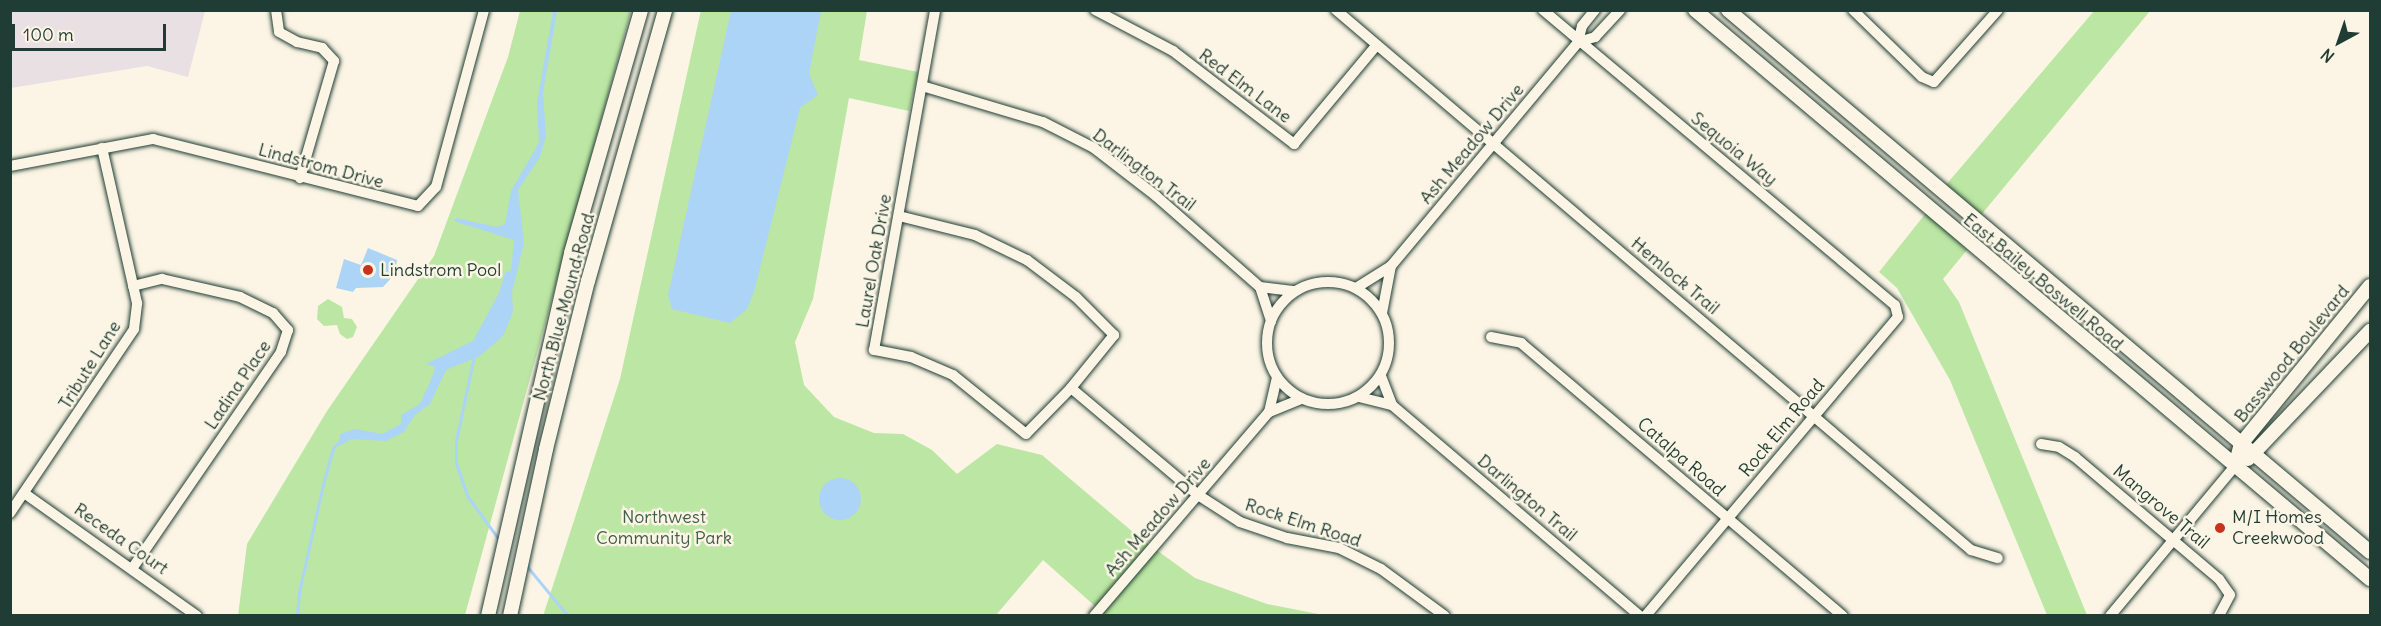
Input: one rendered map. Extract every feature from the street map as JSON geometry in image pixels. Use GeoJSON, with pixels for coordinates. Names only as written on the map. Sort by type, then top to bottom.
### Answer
{"type":"FeatureCollection","features":[{"type":"Feature","properties":{"kind":"main road","name":"North Blue Mound Road"},"geometry":{"type":"LineString","coordinates":[[488,615],[571,253],[641,10]]}},
{"type":"Feature","properties":{"kind":"main road","name":"North Blue Mound Road"},"geometry":{"type":"LineString","coordinates":[[510,615],[588,281],[665,10]]}},
{"type":"Feature","properties":{"kind":"main road","name":"East Bailey Boswell Road"},"geometry":{"type":"LineString","coordinates":[[1695,10],[2370,579]]}},
{"type":"Feature","properties":{"kind":"main road","name":"East Bailey Boswell Road"},"geometry":{"type":"LineString","coordinates":[[1728,10],[2367,549]]}},
{"type":"Feature","properties":{"kind":"main road","name":"Basswood Boulevard"},"geometry":{"type":"LineString","coordinates":[[2235,466],[2241,444],[2370,286]]}},
{"type":"Feature","properties":{"kind":"main road","name":"Basswood Boulevard"},"geometry":{"type":"LineString","coordinates":[[2235,466],[2255,455],[2301,401],[2370,331]]}},
{"type":"Feature","properties":{"kind":"main road"},"geometry":{"type":"LineString","coordinates":[[2349,562],[2367,549]]}},
{"type":"Feature","properties":{"kind":"street"},"geometry":{"type":"LineString","coordinates":[[276,10],[279,32],[297,42],[322,48],[333,61],[300,178]]}},
{"type":"Feature","properties":{"kind":"street","name":"Lindstrom Drive"},"geometry":{"type":"LineString","coordinates":[[10,166],[153,139],[408,206],[426,201],[436,187],[484,10]]}},
{"type":"Feature","properties":{"kind":"street","name":"Laurel Oak Drive"},"geometry":{"type":"LineString","coordinates":[[935,10],[874,350],[910,357],[953,375],[1026,434],[1071,388]]}},
{"type":"Feature","properties":{"kind":"street","name":"Red Elm Lane"},"geometry":{"type":"LineString","coordinates":[[1095,10],[1173,51],[1294,144],[1376,46]]}},
{"type":"Feature","properties":{"kind":"street","name":"Hemlock Trail"},"geometry":{"type":"LineString","coordinates":[[1336,10],[1971,550],[1998,558]]}},
{"type":"Feature","properties":{"kind":"street","name":"Sequoia Way"},"geometry":{"type":"LineString","coordinates":[[1543,10],[1578,42],[1895,305],[1898,317]]}},
{"type":"Feature","properties":{"kind":"street","name":"Ash Meadow Drive"},"geometry":{"type":"LineString","coordinates":[[1356,288],[1391,266],[1578,42],[1582,26],[1595,10]]}},
{"type":"Feature","properties":{"kind":"street","name":"Ash Meadow Drive"},"geometry":{"type":"LineString","coordinates":[[1578,42],[1595,37],[1620,10]]}},
{"type":"Feature","properties":{"kind":"street"},"geometry":{"type":"LineString","coordinates":[[1853,10],[1922,76],[1934,82],[1998,10]]}},
{"type":"Feature","properties":{"kind":"street","name":"Darlington Trail"},"geometry":{"type":"LineString","coordinates":[[922,86],[1043,122],[1094,148],[1156,196],[1260,287]]}},
{"type":"Feature","properties":{"kind":"street","name":"Tribute Lane"},"geometry":{"type":"LineString","coordinates":[[10,513],[128,342],[136,315],[133,286],[102,148]]}},
{"type":"Feature","properties":{"kind":"street"},"geometry":{"type":"LineString","coordinates":[[899,216],[975,235],[1027,260],[1109,329],[1114,335],[1071,388]]}},
{"type":"Feature","properties":{"kind":"street","name":"Ash Meadow Drive"},"geometry":{"type":"LineString","coordinates":[[1382,313],[1391,266]]}},
{"type":"Feature","properties":{"kind":"street","name":"Ladina Place"},"geometry":{"type":"LineString","coordinates":[[133,286],[162,279],[240,297],[273,313],[288,330],[281,352],[134,567]]}},
{"type":"Feature","properties":{"kind":"street"},"geometry":{"type":"LineString","coordinates":[[1271,321],[1260,287],[1295,291],[1325,282],[1356,288],[1382,313],[1390,345],[1380,376],[1359,397],[1331,405],[1302,399],[1277,377],[1267,340],[1276,309],[1295,291]]}},
{"type":"Feature","properties":{"kind":"street","name":"Rock Elm Road"},"geometry":{"type":"LineString","coordinates":[[1645,615],[1898,317]]}},
{"type":"Feature","properties":{"kind":"street","name":"Catalpa Road"},"geometry":{"type":"LineString","coordinates":[[1491,337],[1521,343],[1843,615]]}},
{"type":"Feature","properties":{"kind":"street","name":"Darlington Trail"},"geometry":{"type":"LineString","coordinates":[[1380,376],[1392,405]]}},
{"type":"Feature","properties":{"kind":"street","name":"Ash Meadow Drive"},"geometry":{"type":"LineString","coordinates":[[1094,615],[1269,412],[1277,377]]}},
{"type":"Feature","properties":{"kind":"street","name":"Rock Elm Road"},"geometry":{"type":"LineString","coordinates":[[1071,388],[1198,495],[1240,522],[1287,537],[1339,548],[1381,569],[1445,615]]}},
{"type":"Feature","properties":{"kind":"street","name":"Darlington Trail"},"geometry":{"type":"LineString","coordinates":[[1359,397],[1392,405],[1640,615]]}},
{"type":"Feature","properties":{"kind":"street","name":"Ash Meadow Drive"},"geometry":{"type":"LineString","coordinates":[[1269,412],[1302,399]]}},
{"type":"Feature","properties":{"kind":"street","name":"Mangrove Trail"},"geometry":{"type":"LineString","coordinates":[[2041,444],[2075,457],[2173,538],[2226,586],[2229,602],[2219,615]]}},
{"type":"Feature","properties":{"kind":"street"},"geometry":{"type":"LineString","coordinates":[[2110,615],[2235,466]]}},
{"type":"Feature","properties":{"kind":"street","name":"Receda Court"},"geometry":{"type":"LineString","coordinates":[[24,493],[134,567],[196,615]]}},
{"type":"Feature","properties":{"kind":"shaded area"},"geometry":{"type":"Polygon","coordinates":[[[11,10],[205,11],[188,77],[147,66],[11,88],[11,10]]]}},
{"type":"Feature","properties":{"kind":"green space","name":"Northwest Community Park"},"geometry":{"type":"Polygon","coordinates":[[[701,10],[867,11],[859,60],[918,72],[909,111],[849,98],[813,299],[795,342],[804,385],[834,417],[874,433],[903,434],[932,450],[957,474],[997,444],[1042,455],[1140,538],[1195,578],[1267,604],[1323,615],[1105,615],[1043,560],[996,615],[543,616],[620,379],[701,10]]]}},
{"type":"Feature","properties":{"kind":"green space"},"geometry":{"type":"Polygon","coordinates":[[[520,11],[631,11],[465,615],[238,616],[247,544],[327,411],[434,256],[508,57],[520,11]]]}},
{"type":"Feature","properties":{"kind":"green space"},"geometry":{"type":"Polygon","coordinates":[[[2094,11],[2150,11],[1981,215],[1945,186],[2094,11]]]}},
{"type":"Feature","properties":{"kind":"green space"},"geometry":{"type":"Polygon","coordinates":[[[1926,213],[1967,250],[1943,279],[1959,302],[2087,615],[2047,615],[1950,380],[1897,288],[1879,272],[1926,213]]]}},
{"type":"Feature","properties":{"kind":"green space"},"geometry":{"type":"Polygon","coordinates":[[[328,299],[342,307],[344,318],[352,319],[357,327],[353,337],[347,339],[340,334],[337,325],[324,326],[317,319],[318,306],[328,299]]]}},
{"type":"Feature","properties":{"kind":"water"},"geometry":{"type":"Polygon","coordinates":[[[553,11],[557,11],[543,92],[546,136],[540,157],[518,190],[524,243],[512,292],[513,312],[503,336],[480,356],[446,370],[430,404],[415,415],[404,432],[386,441],[352,439],[339,446],[340,434],[355,429],[382,434],[401,424],[401,415],[420,404],[433,375],[435,367],[426,364],[473,341],[499,293],[505,273],[511,270],[514,240],[454,221],[456,218],[497,227],[505,224],[511,191],[539,143],[537,103],[553,11]]]}},
{"type":"Feature","properties":{"kind":"water"},"geometry":{"type":"Polygon","coordinates":[[[731,11],[821,11],[809,74],[818,95],[800,108],[754,292],[747,309],[730,323],[672,309],[668,295],[731,11]]]}},
{"type":"Feature","properties":{"kind":"water","name":"Lindstrom Pool"},"geometry":{"type":"Polygon","coordinates":[[[368,248],[397,260],[395,274],[383,287],[356,288],[353,292],[336,288],[344,259],[361,265],[368,248]]]}},
{"type":"Feature","properties":{"kind":"water"},"geometry":{"type":"Polygon","coordinates":[[[840,478],[848,479],[855,484],[860,491],[860,507],[855,514],[848,519],[840,520],[832,519],[825,514],[820,507],[819,499],[820,491],[825,484],[832,479],[840,478]]]}},
{"type":"Feature","properties":{"kind":"waterway"},"geometry":{"type":"LineString","coordinates":[[474,356],[456,441],[456,463],[468,497],[500,541]]}},
{"type":"Feature","properties":{"kind":"waterway"},"geometry":{"type":"LineString","coordinates":[[297,616],[299,592],[324,480],[333,448],[342,439]]}},
{"type":"Feature","properties":{"kind":"waterway"},"geometry":{"type":"LineString","coordinates":[[525,564],[568,616]]}},
{"type":"Feature","properties":{"kind":"place","name":"Lindstrom Pool"},"geometry":{"type":"Point","coordinates":[368,270]}},
{"type":"Feature","properties":{"kind":"place","name":"M/I Homes Creekwood"},"geometry":{"type":"Point","coordinates":[2220,528]}}]}
